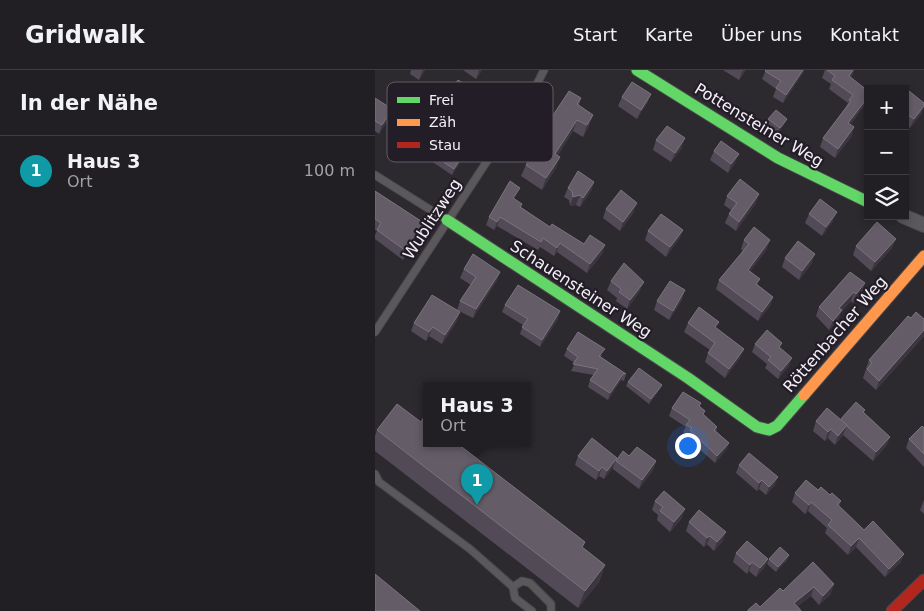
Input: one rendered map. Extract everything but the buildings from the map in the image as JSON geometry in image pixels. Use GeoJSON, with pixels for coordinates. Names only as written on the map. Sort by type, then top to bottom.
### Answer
{"type":"FeatureCollection","features":[{"type":"Feature","properties":{"kind":"street","name":"Pottensteiner Weg"},"geometry":{"type":"LineString","coordinates":[[637,70],[766,153],[821,183],[864,200]]}},
{"type":"Feature","properties":{"kind":"street"},"geometry":{"type":"LineString","coordinates":[[909,219],[924,225]]}},
{"type":"Feature","properties":{"kind":"street","name":"Schauensteiner Weg"},"geometry":{"type":"LineString","coordinates":[[447,220],[688,378],[757,427],[769,430]]}},
{"type":"Feature","properties":{"kind":"street","name":"Röttenbacher Weg"},"geometry":{"type":"LineString","coordinates":[[769,430],[777,426],[924,256]]}},
{"type":"Feature","properties":{"kind":"street"},"geometry":{"type":"LineString","coordinates":[[892,611],[924,580]]}},
{"type":"Feature","properties":{"kind":"lane","name":"Wublitzweg"},"geometry":{"type":"LineString","coordinates":[[538,82],[544,70]]}},
{"type":"Feature","properties":{"kind":"lane","name":"Wublitzweg"},"geometry":{"type":"LineString","coordinates":[[375,332],[486,162]]}},
{"type":"Feature","properties":{"kind":"lane","name":"Schauensteiner Weg"},"geometry":{"type":"LineString","coordinates":[[375,175],[447,220]]}},
{"type":"Feature","properties":{"kind":"lane"},"geometry":{"type":"LineString","coordinates":[[375,474],[379,482],[470,549],[513,587],[515,598],[532,611]]}},
{"type":"Feature","properties":{"kind":"lane"},"geometry":{"type":"LineString","coordinates":[[513,587],[522,581],[530,583],[551,604],[551,611]]}},
{"type":"Feature","properties":{"kind":"traffic: fast"},"geometry":{"type":"LineString","coordinates":[[637,70],[778,158],[864,200]]}},
{"type":"Feature","properties":{"kind":"traffic: fast"},"geometry":{"type":"LineString","coordinates":[[447,220],[688,378],[757,427],[769,430],[777,426],[804,395]]}},
{"type":"Feature","properties":{"kind":"traffic: slow"},"geometry":{"type":"LineString","coordinates":[[804,395],[924,256]]}},
{"type":"Feature","properties":{"kind":"traffic: jam"},"geometry":{"type":"LineString","coordinates":[[892,611],[924,580]]}},
{"type":"Feature","properties":{"kind":"place","name":"Haus 3"},"geometry":{"type":"Point","coordinates":[477,505]}}]}
